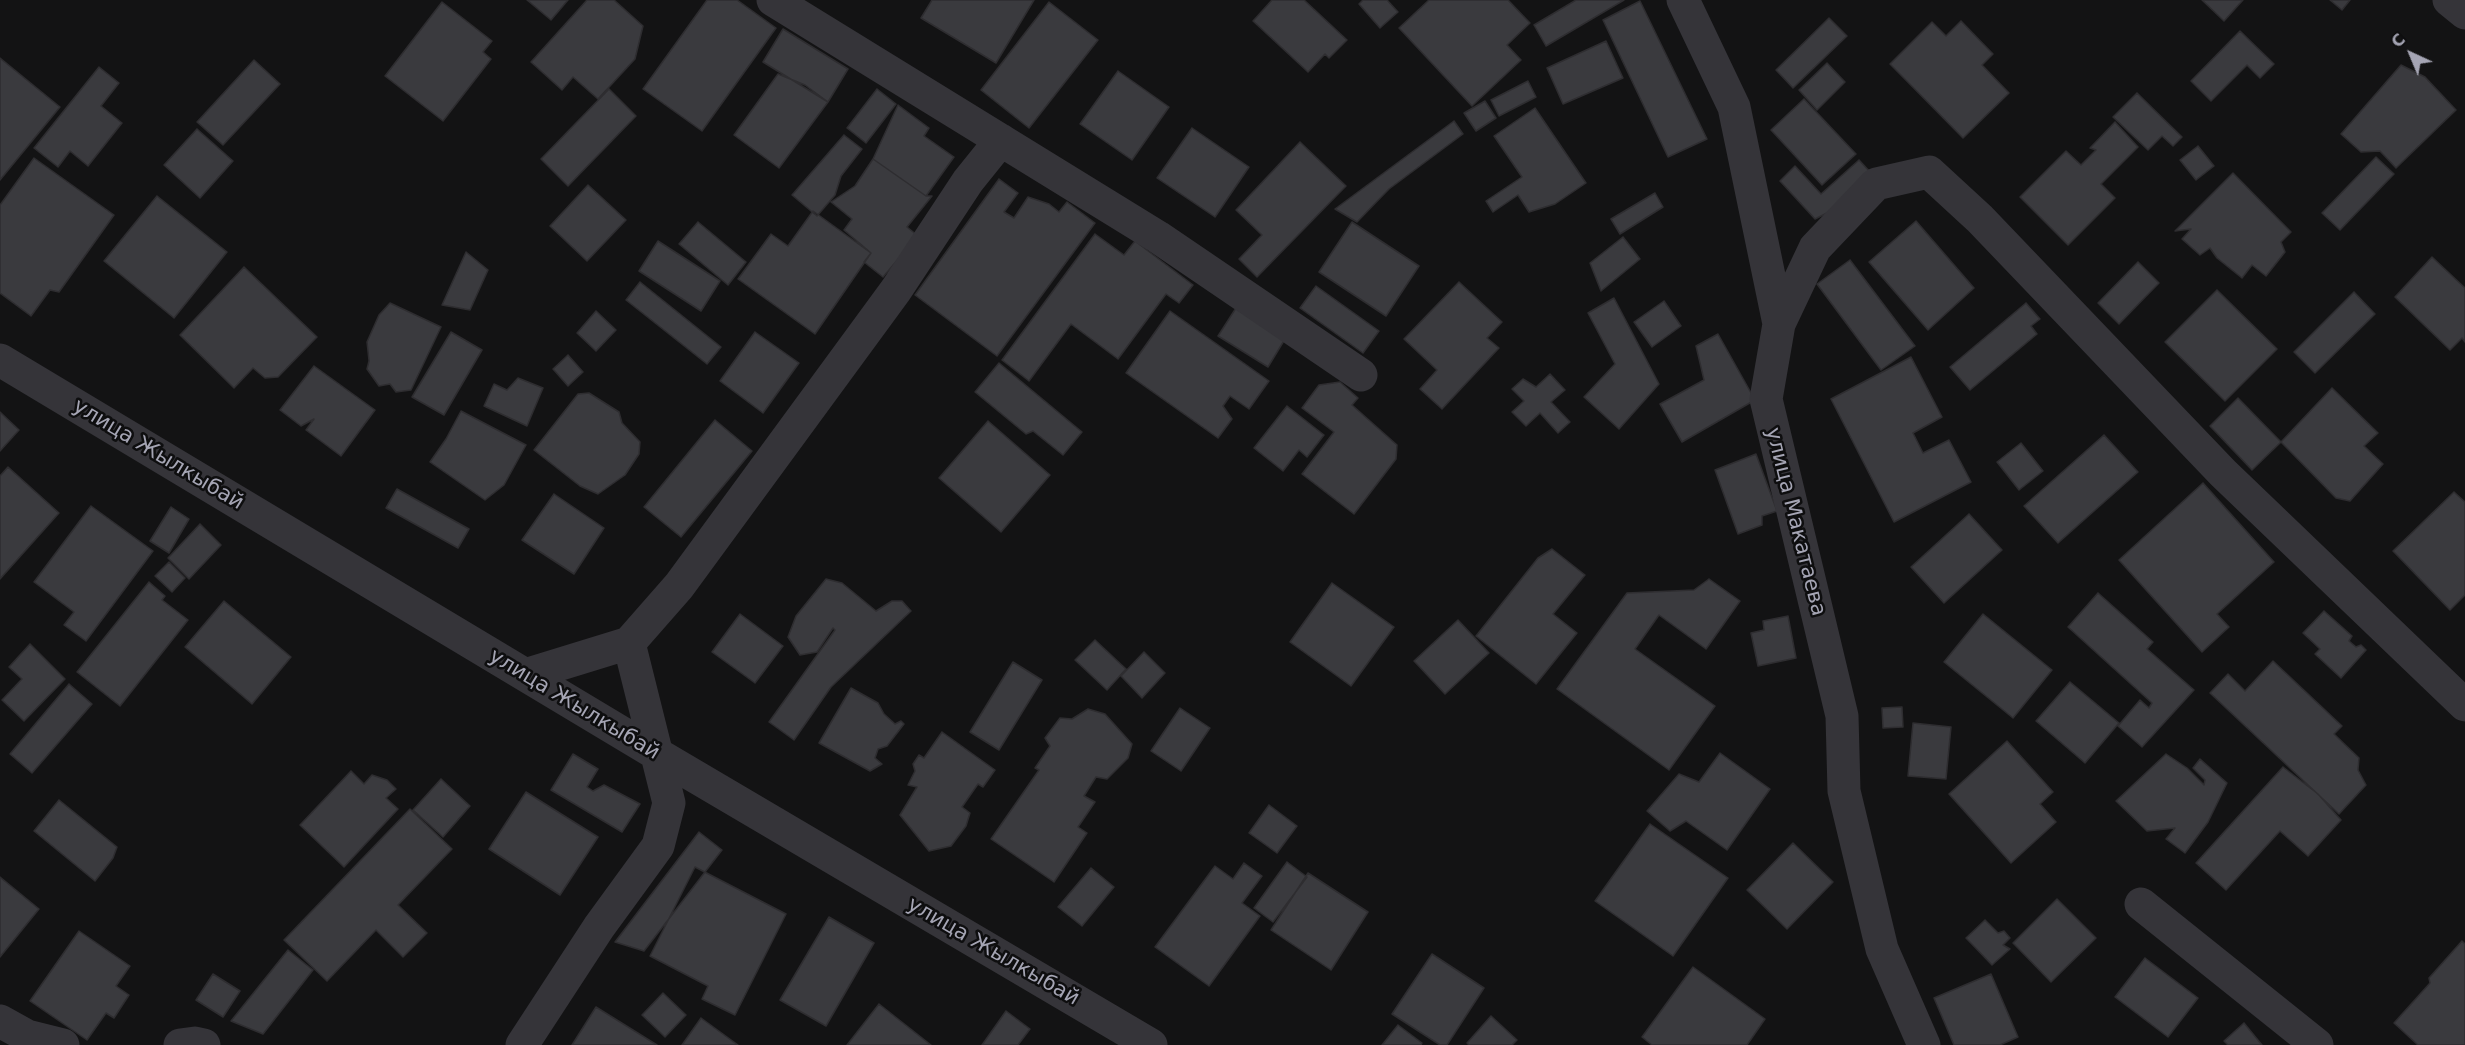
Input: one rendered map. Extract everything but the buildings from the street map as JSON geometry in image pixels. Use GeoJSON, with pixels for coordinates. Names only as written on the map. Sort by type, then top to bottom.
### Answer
{"type":"FeatureCollection","features":[{"type":"Feature","properties":{"kind":"street"},"geometry":{"type":"LineString","coordinates":[[773,0],[1158,237],[1361,375]]}},
{"type":"Feature","properties":{"kind":"street","name":"улица Макатаева"},"geometry":{"type":"LineString","coordinates":[[1683,0],[1734,107],[1779,324],[1766,399],[1842,716],[1844,791],[1882,949],[1924,1045]]}},
{"type":"Feature","properties":{"kind":"street"},"geometry":{"type":"LineString","coordinates":[[2449,0],[2465,14]]}},
{"type":"Feature","properties":{"kind":"street"},"geometry":{"type":"LineString","coordinates":[[525,675],[629,643],[679,586],[896,290],[968,181],[1001,140]]}},
{"type":"Feature","properties":{"kind":"street"},"geometry":{"type":"LineString","coordinates":[[1779,324],[1815,248],[1876,184],[1929,172],[1980,219],[2223,473],[2465,705]]}},
{"type":"Feature","properties":{"kind":"street","name":"улица Жылкыбай"},"geometry":{"type":"LineString","coordinates":[[0,360],[657,754],[1151,1045]]}},
{"type":"Feature","properties":{"kind":"street"},"geometry":{"type":"LineString","coordinates":[[522,1045],[599,927],[658,846],[669,803],[629,643]]}},
{"type":"Feature","properties":{"kind":"street"},"geometry":{"type":"LineString","coordinates":[[2141,904],[2317,1045]]}},
{"type":"Feature","properties":{"kind":"street"},"geometry":{"type":"LineString","coordinates":[[0,1021],[27,1036],[63,1045]]}},
{"type":"Feature","properties":{"kind":"street"},"geometry":{"type":"LineString","coordinates":[[180,1045],[195,1043],[204,1045]]}}]}
